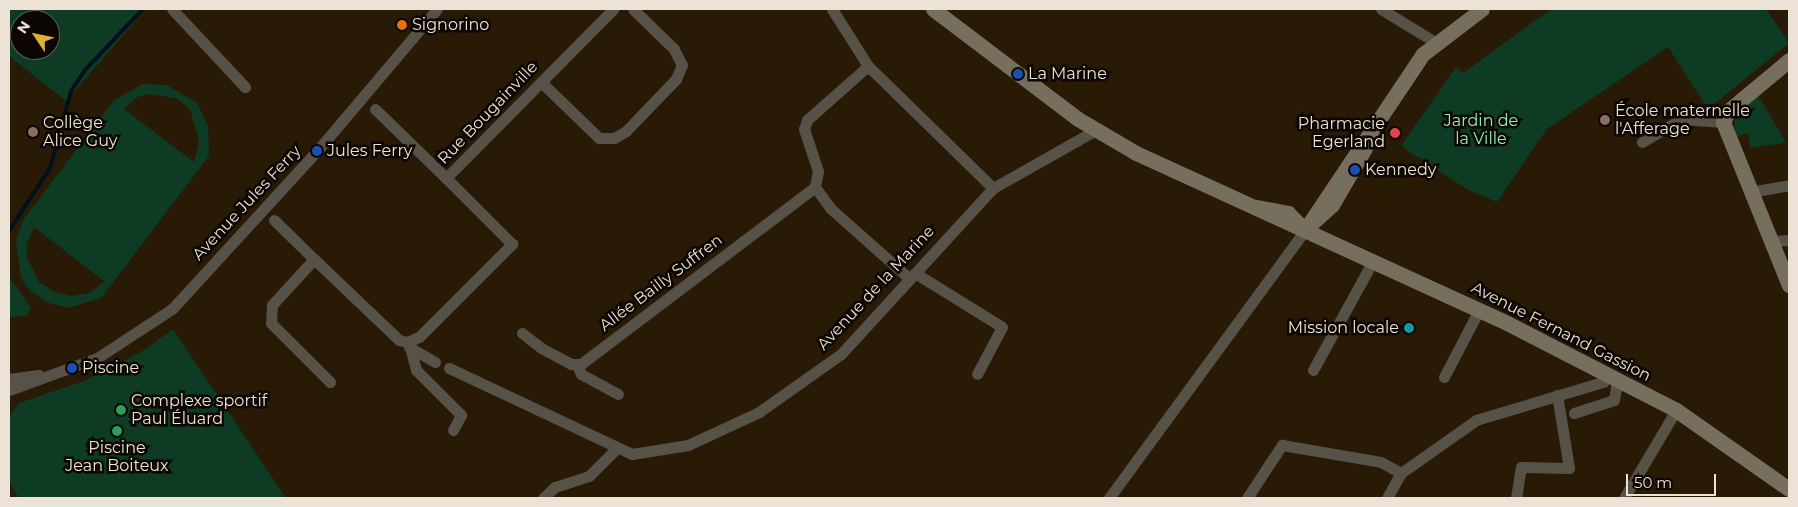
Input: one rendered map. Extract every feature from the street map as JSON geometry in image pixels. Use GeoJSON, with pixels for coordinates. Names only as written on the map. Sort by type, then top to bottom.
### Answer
{"type":"FeatureCollection","features":[{"type":"Feature","properties":{"kind":"street"},"geometry":{"type":"LineString","coordinates":[[172,9],[246,88]]}},
{"type":"Feature","properties":{"kind":"street","name":"Avenue Jules Ferry"},"geometry":{"type":"LineString","coordinates":[[9,390],[123,344],[172,309],[317,151],[437,9]]}},
{"type":"Feature","properties":{"kind":"street","name":"Rue Bougainville"},"geometry":{"type":"LineString","coordinates":[[409,347],[512,244],[446,178],[613,9]]}},
{"type":"Feature","properties":{"kind":"street"},"geometry":{"type":"LineString","coordinates":[[541,82],[599,138],[614,138],[626,131],[676,79],[682,65],[674,49],[633,9]]}},
{"type":"Feature","properties":{"kind":"street"},"geometry":{"type":"LineString","coordinates":[[832,9],[868,66],[993,188]]}},
{"type":"Feature","properties":{"kind":"street","name":"Avenue Fernand Gassion"},"geometry":{"type":"LineString","coordinates":[[933,9],[1096,130],[1149,160],[1255,207],[1277,221],[1307,227],[1373,261],[1479,310],[1676,410],[1789,489]]}},
{"type":"Feature","properties":{"kind":"street"},"geometry":{"type":"LineString","coordinates":[[1381,9],[1435,42]]}},
{"type":"Feature","properties":{"kind":"street"},"geometry":{"type":"LineString","coordinates":[[1109,498],[1307,227],[1367,135],[1435,42],[1482,9]]}},
{"type":"Feature","properties":{"kind":"street"},"geometry":{"type":"LineString","coordinates":[[1789,60],[1728,111],[1724,126],[1789,285]]}},
{"type":"Feature","properties":{"kind":"street"},"geometry":{"type":"LineString","coordinates":[[868,66],[807,120],[804,129],[818,171],[815,187],[830,208],[913,276],[1002,327],[977,374]]}},
{"type":"Feature","properties":{"kind":"street"},"geometry":{"type":"LineString","coordinates":[[375,109],[446,178]]}},
{"type":"Feature","properties":{"kind":"street"},"geometry":{"type":"LineString","coordinates":[[1642,142],[1681,119],[1724,126]]}},
{"type":"Feature","properties":{"kind":"street","name":"Avenue de la Marine"},"geometry":{"type":"LineString","coordinates":[[449,368],[590,430],[616,448],[642,456],[688,446],[759,412],[841,354],[993,188],[1096,130]]}},
{"type":"Feature","properties":{"kind":"street"},"geometry":{"type":"LineString","coordinates":[[1750,192],[1789,185]]}},
{"type":"Feature","properties":{"kind":"street","name":"Allée Bailly Suffren"},"geometry":{"type":"LineString","coordinates":[[577,365],[815,187]]}},
{"type":"Feature","properties":{"kind":"street"},"geometry":{"type":"LineString","coordinates":[[274,220],[393,334],[409,347],[435,362]]}},
{"type":"Feature","properties":{"kind":"street"},"geometry":{"type":"LineString","coordinates":[[1770,241],[1789,240]]}},
{"type":"Feature","properties":{"kind":"street"},"geometry":{"type":"LineString","coordinates":[[314,259],[272,306],[271,324],[330,382]]}},
{"type":"Feature","properties":{"kind":"street"},"geometry":{"type":"LineString","coordinates":[[1314,370],[1373,261]]}},
{"type":"Feature","properties":{"kind":"street"},"geometry":{"type":"LineString","coordinates":[[1444,378],[1479,310]]}},
{"type":"Feature","properties":{"kind":"street"},"geometry":{"type":"LineString","coordinates":[[522,333],[541,348],[577,365],[581,374],[618,394]]}},
{"type":"Feature","properties":{"kind":"street"},"geometry":{"type":"LineString","coordinates":[[409,347],[416,370],[461,415],[453,430]]}},
{"type":"Feature","properties":{"kind":"street","name":"Avenue Jules Ferry"},"geometry":{"type":"LineString","coordinates":[[9,379],[45,375]]}},
{"type":"Feature","properties":{"kind":"street"},"geometry":{"type":"LineString","coordinates":[[1387,498],[1401,473],[1476,420],[1612,378],[1614,400],[1574,413]]}},
{"type":"Feature","properties":{"kind":"street"},"geometry":{"type":"LineString","coordinates":[[1516,498],[1521,466],[1569,468],[1558,396]]}},
{"type":"Feature","properties":{"kind":"street"},"geometry":{"type":"LineString","coordinates":[[1624,498],[1676,410]]}},
{"type":"Feature","properties":{"kind":"street"},"geometry":{"type":"LineString","coordinates":[[1247,498],[1282,445],[1381,462],[1401,473]]}},
{"type":"Feature","properties":{"kind":"street"},"geometry":{"type":"LineString","coordinates":[[543,498],[556,487],[589,476],[616,448]]}},
{"type":"Feature","properties":{"kind":"green space"},"geometry":{"type":"Polygon","coordinates":[[[9,9],[145,10],[66,101],[14,60],[60,60],[60,10],[10,10],[10,57],[9,9]]]}},
{"type":"Feature","properties":{"kind":"green space","name":"Jardin de la Ville"},"geometry":{"type":"Polygon","coordinates":[[[1551,9],[1766,9],[1789,43],[1708,109],[1668,47],[1547,129],[1497,202],[1468,190],[1401,146],[1456,67],[1463,73],[1551,9]]]}},
{"type":"Feature","properties":{"kind":"green space"},"geometry":{"type":"Polygon","coordinates":[[[143,84],[167,85],[197,103],[208,126],[209,156],[101,298],[69,308],[49,303],[30,291],[21,278],[16,241],[23,220],[114,100],[143,84]],[[149,94],[137,97],[124,109],[194,162],[199,141],[190,109],[176,98],[149,94]],[[34,227],[27,243],[27,257],[39,282],[55,292],[72,296],[89,293],[105,281],[104,281],[34,227]]]}},
{"type":"Feature","properties":{"kind":"green space"},"geometry":{"type":"Polygon","coordinates":[[[1757,94],[1786,143],[1750,148],[1748,133],[1735,137],[1734,114],[1757,94]]]}},
{"type":"Feature","properties":{"kind":"green space"},"geometry":{"type":"Polygon","coordinates":[[[10,278],[31,308],[27,316],[9,317],[10,278]]]}},
{"type":"Feature","properties":{"kind":"green space","name":"Complexe sportif Paul Éluard"},"geometry":{"type":"Polygon","coordinates":[[[173,329],[286,498],[19,498],[9,482],[9,417],[19,403],[84,381],[141,352],[173,329]]]}},
{"type":"Feature","properties":{"kind":"waterway"},"geometry":{"type":"LineString","coordinates":[[9,231],[50,168],[71,91],[86,69],[143,9]]}},
{"type":"Feature","properties":{"kind":"place","name":"Signorino"},"geometry":{"type":"Point","coordinates":[402,25]}},
{"type":"Feature","properties":{"kind":"place","name":"La Marine"},"geometry":{"type":"Point","coordinates":[1018,74]}},
{"type":"Feature","properties":{"kind":"place","name":"École maternelle l'Afferage"},"geometry":{"type":"Point","coordinates":[1605,120]}},
{"type":"Feature","properties":{"kind":"place","name":"Collège Alice Guy"},"geometry":{"type":"Point","coordinates":[33,132]}},
{"type":"Feature","properties":{"kind":"place","name":"Pharmacie Egerland"},"geometry":{"type":"Point","coordinates":[1395,133]}},
{"type":"Feature","properties":{"kind":"place","name":"Jules Ferry"},"geometry":{"type":"Point","coordinates":[317,151]}},
{"type":"Feature","properties":{"kind":"place","name":"Kennedy"},"geometry":{"type":"Point","coordinates":[1355,170]}},
{"type":"Feature","properties":{"kind":"place","name":"Mission locale"},"geometry":{"type":"Point","coordinates":[1409,328]}},
{"type":"Feature","properties":{"kind":"place","name":"Piscine"},"geometry":{"type":"Point","coordinates":[72,368]}},
{"type":"Feature","properties":{"kind":"place","name":"Complexe sportif Paul Éluard"},"geometry":{"type":"Point","coordinates":[121,410]}},
{"type":"Feature","properties":{"kind":"place","name":"Piscine Jean Boiteux"},"geometry":{"type":"Point","coordinates":[117,431]}}]}
